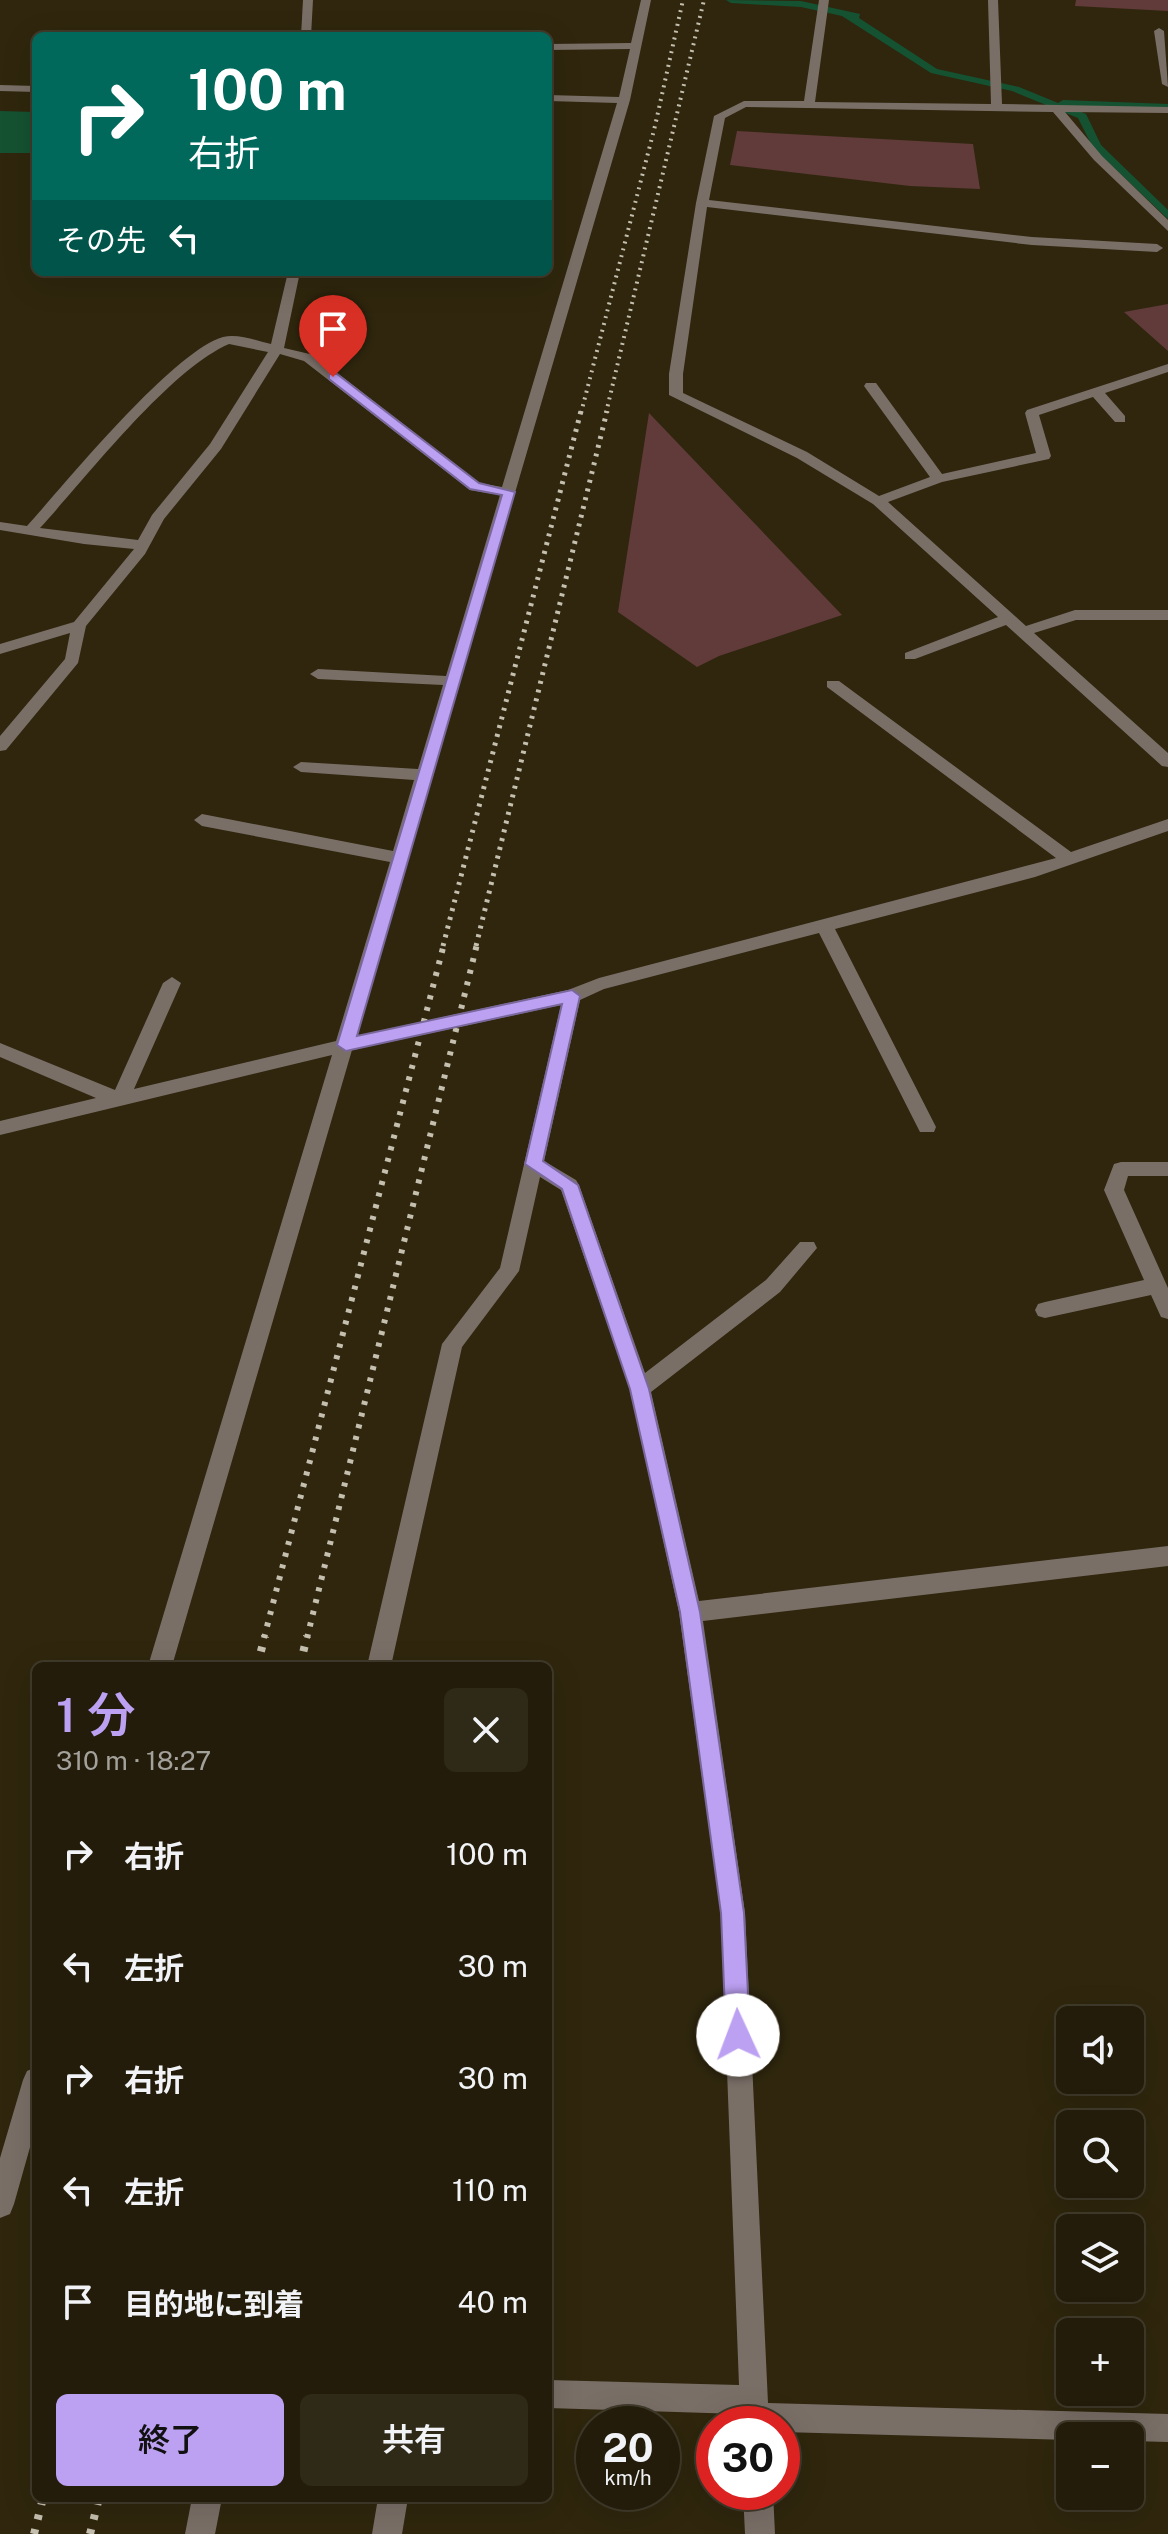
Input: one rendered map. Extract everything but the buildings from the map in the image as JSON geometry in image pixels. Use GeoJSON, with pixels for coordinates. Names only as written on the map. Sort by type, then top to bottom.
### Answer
{"type":"FeatureCollection","features":[{"type":"Feature","properties":{"kind":"street"},"geometry":{"type":"LineString","coordinates":[[306,32],[308,0]]}},
{"type":"Feature","properties":{"kind":"street"},"geometry":{"type":"LineString","coordinates":[[161,1662],[624,100],[646,0]]}},
{"type":"Feature","properties":{"kind":"street"},"geometry":{"type":"LineString","coordinates":[[809,104],[824,0]]}},
{"type":"Feature","properties":{"kind":"street"},"geometry":{"type":"LineString","coordinates":[[993,0],[997,109]]}},
{"type":"Feature","properties":{"kind":"street"},"geometry":{"type":"LineString","coordinates":[[1159,31],[1168,84]]}},
{"type":"Feature","properties":{"kind":"street"},"geometry":{"type":"LineString","coordinates":[[552,47],[636,46]]}},
{"type":"Feature","properties":{"kind":"street"},"geometry":{"type":"LineString","coordinates":[[0,88],[32,89]]}},
{"type":"Feature","properties":{"kind":"street"},"geometry":{"type":"LineString","coordinates":[[552,98],[624,100]]}},
{"type":"Feature","properties":{"kind":"street"},"geometry":{"type":"LineString","coordinates":[[1168,110],[744,104],[720,116],[702,203],[676,374],[676,395],[802,455],[878,501],[1168,762]]}},
{"type":"Feature","properties":{"kind":"street"},"geometry":{"type":"LineString","coordinates":[[1057,110],[1098,158],[1168,227]]}},
{"type":"Feature","properties":{"kind":"street"},"geometry":{"type":"LineString","coordinates":[[702,203],[1089,251],[1157,248]]}},
{"type":"Feature","properties":{"kind":"street"},"geometry":{"type":"LineString","coordinates":[[0,746],[73,660],[79,625],[143,545],[157,518],[216,446],[277,348],[293,276]]}},
{"type":"Feature","properties":{"kind":"street"},"geometry":{"type":"LineString","coordinates":[[31,530],[140,409],[206,349],[227,340],[277,348],[309,358],[475,487],[509,492]]}},
{"type":"Feature","properties":{"kind":"street"},"geometry":{"type":"LineString","coordinates":[[878,501],[938,479],[1044,456],[1032,413],[1168,368]]}},
{"type":"Feature","properties":{"kind":"street"},"geometry":{"type":"LineString","coordinates":[[871,386],[938,479]]}},
{"type":"Feature","properties":{"kind":"street"},"geometry":{"type":"LineString","coordinates":[[1096,392],[1120,419]]}},
{"type":"Feature","properties":{"kind":"street"},"geometry":{"type":"LineString","coordinates":[[0,526],[84,540],[143,545]]}},
{"type":"Feature","properties":{"kind":"street"},"geometry":{"type":"LineString","coordinates":[[1022,632],[1075,615],[1168,615]]}},
{"type":"Feature","properties":{"kind":"street"},"geometry":{"type":"LineString","coordinates":[[910,656],[1007,619]]}},
{"type":"Feature","properties":{"kind":"street"},"geometry":{"type":"LineString","coordinates":[[0,649],[79,625]]}},
{"type":"Feature","properties":{"kind":"street"},"geometry":{"type":"LineString","coordinates":[[318,674],[453,681]]}},
{"type":"Feature","properties":{"kind":"street"},"geometry":{"type":"LineString","coordinates":[[833,684],[1069,859]]}},
{"type":"Feature","properties":{"kind":"street"},"geometry":{"type":"LineString","coordinates":[[301,767],[425,775]]}},
{"type":"Feature","properties":{"kind":"street"},"geometry":{"type":"LineString","coordinates":[[202,820],[401,858]]}},
{"type":"Feature","properties":{"kind":"street"},"geometry":{"type":"LineString","coordinates":[[0,1128],[346,1045],[572,996],[599,984],[1069,859],[1168,825]]}},
{"type":"Feature","properties":{"kind":"street"},"geometry":{"type":"LineString","coordinates":[[824,925],[927,1127]]}},
{"type":"Feature","properties":{"kind":"street"},"geometry":{"type":"LineString","coordinates":[[120,1100],[172,983]]}},
{"type":"Feature","properties":{"kind":"street"},"geometry":{"type":"LineString","coordinates":[[380,1662],[452,1344],[509,1271],[572,996]]}},
{"type":"Feature","properties":{"kind":"street"},"geometry":{"type":"LineString","coordinates":[[0,1050],[120,1100]]}},
{"type":"Feature","properties":{"kind":"street"},"geometry":{"type":"LineString","coordinates":[[534,1164],[569,1185],[640,1389],[690,1612],[733,1913],[754,2406]]}},
{"type":"Feature","properties":{"kind":"street"},"geometry":{"type":"LineString","coordinates":[[1045,1310],[1164,1301],[1114,1190],[1121,1169],[1168,1169]]}},
{"type":"Feature","properties":{"kind":"street"},"geometry":{"type":"LineString","coordinates":[[640,1389],[773,1286],[807,1248]]}},
{"type":"Feature","properties":{"kind":"street"},"geometry":{"type":"LineString","coordinates":[[690,1612],[1168,1556]]}},
{"type":"Feature","properties":{"kind":"street"},"geometry":{"type":"LineString","coordinates":[[0,2204],[32,2094]]}},
{"type":"Feature","properties":{"kind":"street"},"geometry":{"type":"LineString","coordinates":[[552,2394],[696,2408]]}},
{"type":"Feature","properties":{"kind":"street"},"geometry":{"type":"LineString","coordinates":[[800,2416],[1168,2428]]}},
{"type":"Feature","properties":{"kind":"street"},"geometry":{"type":"LineString","coordinates":[[200,2534],[206,2502]]}},
{"type":"Feature","properties":{"kind":"street"},"geometry":{"type":"LineString","coordinates":[[387,2534],[392,2502]]}},
{"type":"Feature","properties":{"kind":"street"},"geometry":{"type":"LineString","coordinates":[[759,2510],[760,2534]]}},
{"type":"Feature","properties":{"kind":"shaded area"},"geometry":{"type":"Polygon","coordinates":[[[1076,0],[1168,0],[1168,11],[1075,6],[1076,0]]]}},
{"type":"Feature","properties":{"kind":"shaded area"},"geometry":{"type":"Polygon","coordinates":[[[0,111],[32,112],[32,153],[0,153],[0,111]]]}},
{"type":"Feature","properties":{"kind":"shaded area"},"geometry":{"type":"Polygon","coordinates":[[[737,131],[973,144],[980,189],[910,186],[730,165],[737,131]]]}},
{"type":"Feature","properties":{"kind":"shaded area"},"geometry":{"type":"Polygon","coordinates":[[[1168,304],[1168,351],[1124,312],[1168,304]]]}},
{"type":"Feature","properties":{"kind":"shaded area"},"geometry":{"type":"Polygon","coordinates":[[[649,413],[842,615],[719,656],[697,667],[618,612],[649,413]]]}},
{"type":"Feature","properties":{"kind":"waterway"},"geometry":{"type":"LineString","coordinates":[[731,0],[801,4],[857,16]]}},
{"type":"Feature","properties":{"kind":"waterway"},"geometry":{"type":"LineString","coordinates":[[846,14],[934,71],[1015,89],[1082,116],[1097,146],[1168,216]]}},
{"type":"Feature","properties":{"kind":"waterway"},"geometry":{"type":"LineString","coordinates":[[1063,103],[1168,107]]}},
{"type":"Feature","properties":{"kind":"railway"},"geometry":{"type":"LineString","coordinates":[[581,413],[655,126],[683,0]]}},
{"type":"Feature","properties":{"kind":"railway"},"geometry":{"type":"LineString","coordinates":[[606,413],[704,0]]}},
{"type":"Feature","properties":{"kind":"railway"},"geometry":{"type":"LineString","coordinates":[[443,946],[581,411]]}},
{"type":"Feature","properties":{"kind":"railway"},"geometry":{"type":"LineString","coordinates":[[476,946],[607,411]]}},
{"type":"Feature","properties":{"kind":"railway"},"geometry":{"type":"LineString","coordinates":[[264,1638],[444,944]]}},
{"type":"Feature","properties":{"kind":"railway"},"geometry":{"type":"LineString","coordinates":[[307,1638],[477,944]]}},
{"type":"Feature","properties":{"kind":"railway"},"geometry":{"type":"LineString","coordinates":[[258,1662],[265,1636]]}},
{"type":"Feature","properties":{"kind":"railway"},"geometry":{"type":"LineString","coordinates":[[301,1662],[307,1636]]}},
{"type":"Feature","properties":{"kind":"railway"},"geometry":{"type":"LineString","coordinates":[[34,2534],[42,2502]]}},
{"type":"Feature","properties":{"kind":"railway"},"geometry":{"type":"LineString","coordinates":[[90,2534],[98,2502]]}},
{"type":"Feature","properties":{"kind":"route"},"geometry":{"type":"LineString","coordinates":[[333,377],[475,487],[509,492],[346,1045],[572,996],[534,1164],[569,1185],[640,1389],[690,1612],[733,1913],[738,2035]]}}]}
